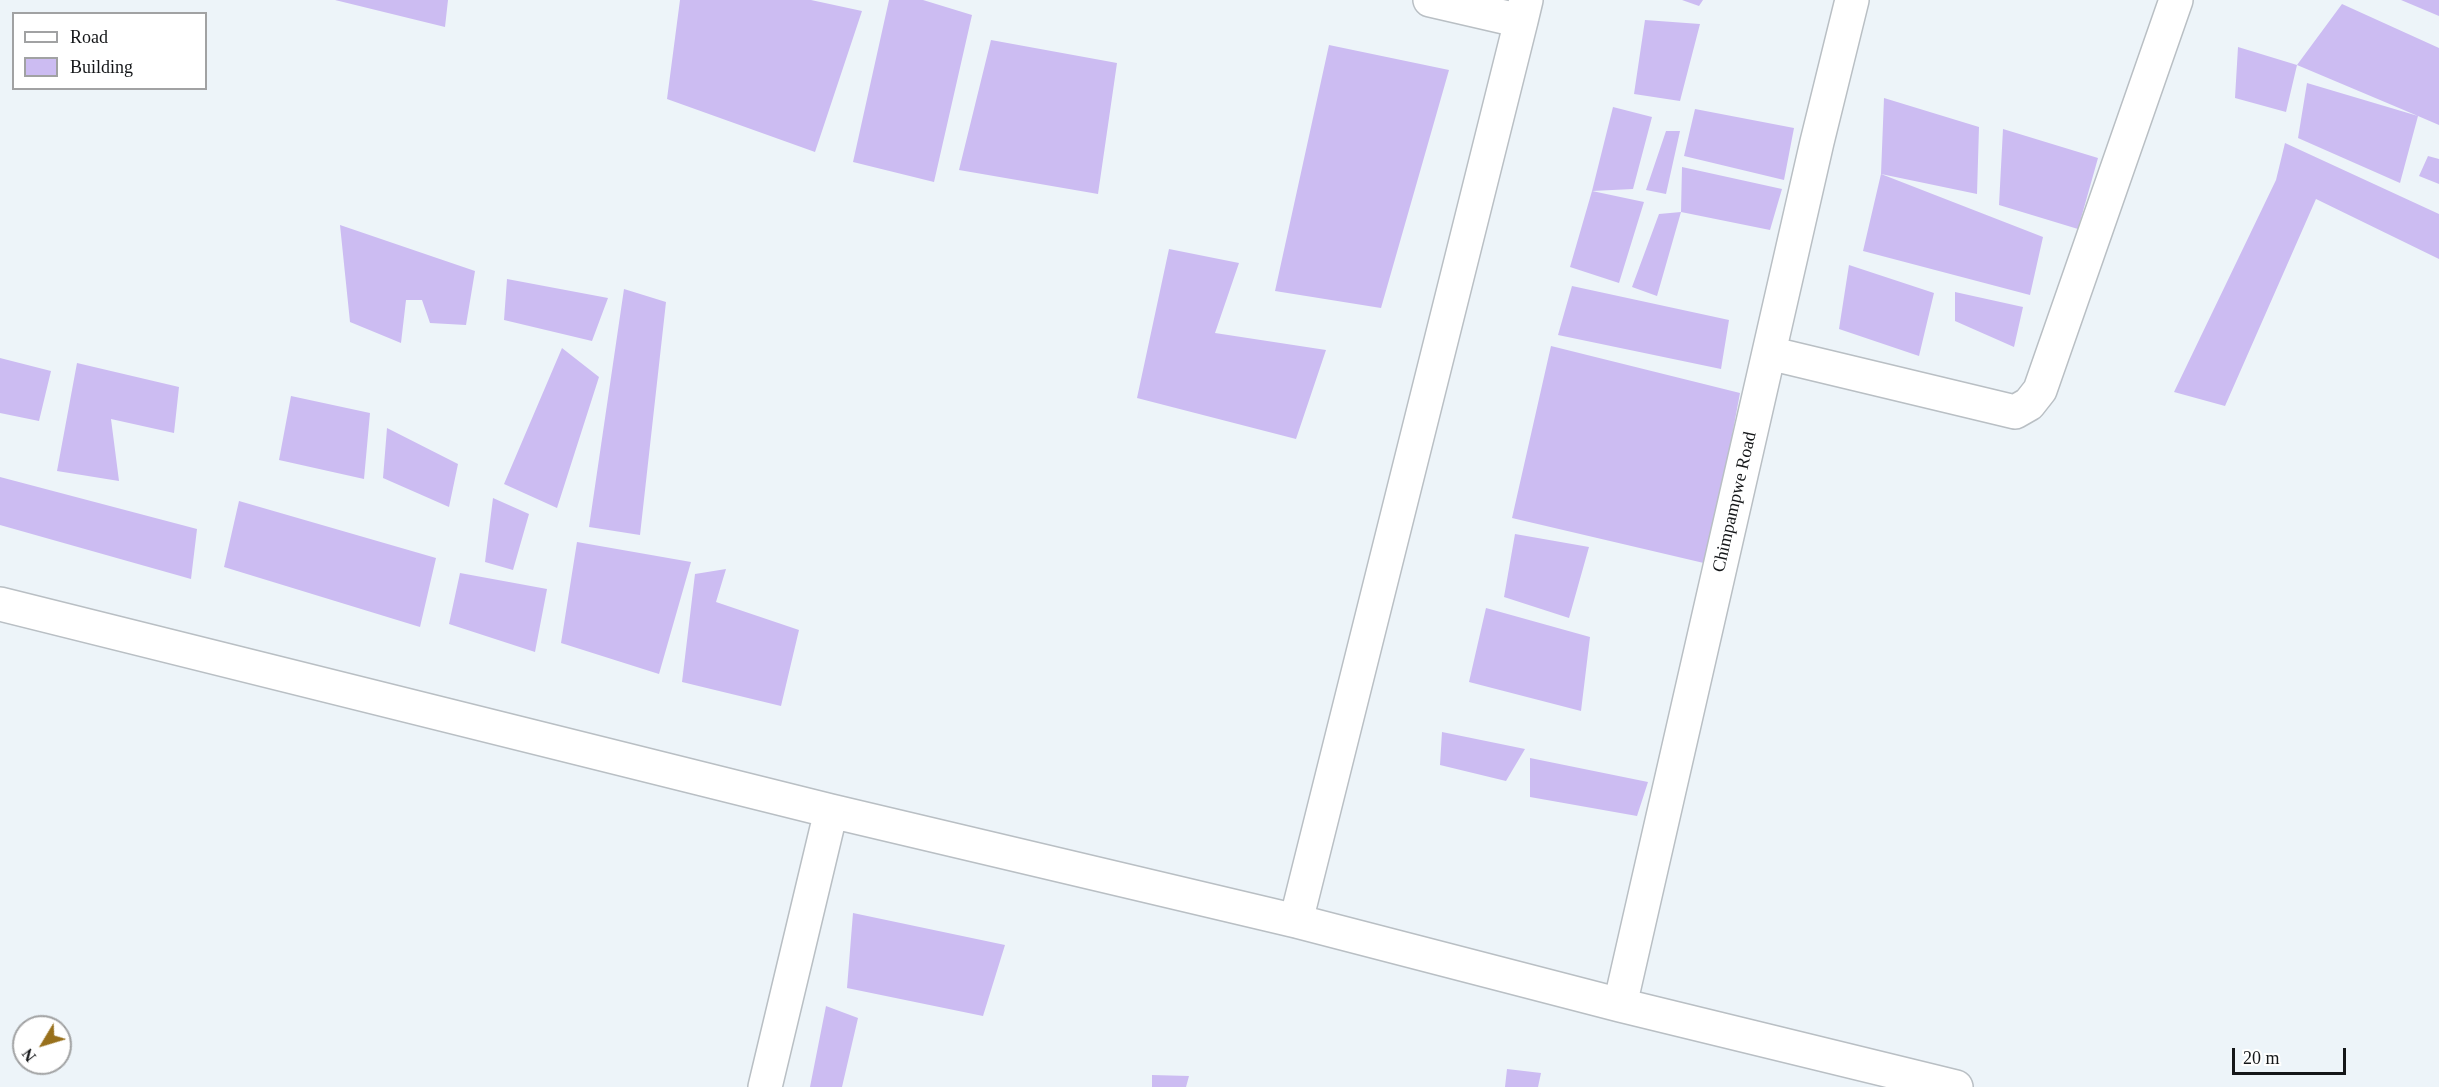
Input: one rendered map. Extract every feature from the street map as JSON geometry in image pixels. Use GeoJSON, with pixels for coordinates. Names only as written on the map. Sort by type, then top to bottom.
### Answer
{"type":"FeatureCollection","features":[{"type":"Feature","properties":{"kind":"street"},"geometry":{"type":"LineString","coordinates":[[1296,921],[1524,11],[1430,0]]}},
{"type":"Feature","properties":{"kind":"street","name":"Chimpampwe Road"},"geometry":{"type":"LineString","coordinates":[[1620,1005],[1851,0]]}},
{"type":"Feature","properties":{"kind":"street"},"geometry":{"type":"LineString","coordinates":[[1768,354],[2015,411],[2029,404],[2040,390],[2176,0]]}},
{"type":"Feature","properties":{"kind":"street"},"geometry":{"type":"LineString","coordinates":[[0,604],[831,811],[1296,921],[1620,1005],[1956,1087]]}},
{"type":"Feature","properties":{"kind":"street"},"geometry":{"type":"LineString","coordinates":[[765,1087],[831,811]]}},
{"type":"Feature","properties":{"kind":"building"},"geometry":{"type":"Polygon","coordinates":[[[335,0],[448,0],[445,27],[335,0]]]}},
{"type":"Feature","properties":{"kind":"building"},"geometry":{"type":"Polygon","coordinates":[[[680,0],[811,0],[862,11],[815,152],[667,99],[680,0]]]}},
{"type":"Feature","properties":{"kind":"building"},"geometry":{"type":"Polygon","coordinates":[[[889,0],[923,0],[972,15],[934,182],[853,162],[889,0]]]}},
{"type":"Feature","properties":{"kind":"building"},"geometry":{"type":"Polygon","coordinates":[[[1682,0],[1703,0],[1699,6],[1682,0]]]}},
{"type":"Feature","properties":{"kind":"building"},"geometry":{"type":"Polygon","coordinates":[[[2401,0],[2439,0],[2439,16],[2401,0]]]}},
{"type":"Feature","properties":{"kind":"building"},"geometry":{"type":"Polygon","coordinates":[[[2342,4],[2439,48],[2439,125],[2297,65],[2342,4]]]}},
{"type":"Feature","properties":{"kind":"building"},"geometry":{"type":"Polygon","coordinates":[[[1645,20],[1700,24],[1680,101],[1634,94],[1645,20]]]}},
{"type":"Feature","properties":{"kind":"building"},"geometry":{"type":"Polygon","coordinates":[[[991,40],[1117,63],[1098,194],[959,170],[991,40]]]}},
{"type":"Feature","properties":{"kind":"building"},"geometry":{"type":"Polygon","coordinates":[[[1329,45],[1449,70],[1381,308],[1275,291],[1329,45]]]}},
{"type":"Feature","properties":{"kind":"building"},"geometry":{"type":"Polygon","coordinates":[[[2238,47],[2297,65],[2286,112],[2235,98],[2238,47]]]}},
{"type":"Feature","properties":{"kind":"building"},"geometry":{"type":"Polygon","coordinates":[[[2307,83],[2418,116],[2400,183],[2298,138],[2307,83]]]}},
{"type":"Feature","properties":{"kind":"building"},"geometry":{"type":"Polygon","coordinates":[[[1884,98],[1979,127],[1977,194],[1881,174],[1884,98]]]}},
{"type":"Feature","properties":{"kind":"building"},"geometry":{"type":"Polygon","coordinates":[[[1613,107],[1652,117],[1633,189],[1592,191],[1613,107]]]}},
{"type":"Feature","properties":{"kind":"building"},"geometry":{"type":"Polygon","coordinates":[[[1695,109],[1794,128],[1784,180],[1684,156],[1695,109]]]}},
{"type":"Feature","properties":{"kind":"building"},"geometry":{"type":"Polygon","coordinates":[[[2003,129],[2098,158],[2078,229],[1999,205],[2003,129]]]}},
{"type":"Feature","properties":{"kind":"building"},"geometry":{"type":"Polygon","coordinates":[[[1666,131],[1680,131],[1666,194],[1646,190],[1666,131]]]}},
{"type":"Feature","properties":{"kind":"building"},"geometry":{"type":"Polygon","coordinates":[[[2285,143],[2439,214],[2439,259],[2316,199],[2225,406],[2174,392],[2276,180],[2285,143]]]}},
{"type":"Feature","properties":{"kind":"building"},"geometry":{"type":"Polygon","coordinates":[[[2428,156],[2439,159],[2439,184],[2419,176],[2428,156]]]}},
{"type":"Feature","properties":{"kind":"building"},"geometry":{"type":"Polygon","coordinates":[[[1682,167],[1782,189],[1770,230],[1681,212],[1682,167]]]}},
{"type":"Feature","properties":{"kind":"building"},"geometry":{"type":"Polygon","coordinates":[[[1881,174],[2043,237],[2030,295],[1863,251],[1881,174]]]}},
{"type":"Feature","properties":{"kind":"building"},"geometry":{"type":"Polygon","coordinates":[[[1592,191],[1644,202],[1619,283],[1570,267],[1592,191]]]}},
{"type":"Feature","properties":{"kind":"building"},"geometry":{"type":"Polygon","coordinates":[[[1681,212],[1657,296],[1632,287],[1659,214],[1681,212]]]}},
{"type":"Feature","properties":{"kind":"building"},"geometry":{"type":"Polygon","coordinates":[[[340,225],[475,271],[466,325],[430,323],[422,300],[406,300],[401,343],[350,322],[340,225]]]}},
{"type":"Feature","properties":{"kind":"building"},"geometry":{"type":"Polygon","coordinates":[[[1169,249],[1239,263],[1215,333],[1326,350],[1296,439],[1137,398],[1169,249]]]}},
{"type":"Feature","properties":{"kind":"building"},"geometry":{"type":"Polygon","coordinates":[[[1849,265],[1934,293],[1919,356],[1839,329],[1849,265]]]}},
{"type":"Feature","properties":{"kind":"building"},"geometry":{"type":"Polygon","coordinates":[[[507,279],[608,298],[592,341],[504,320],[507,279]]]}},
{"type":"Feature","properties":{"kind":"building"},"geometry":{"type":"Polygon","coordinates":[[[1572,286],[1729,320],[1721,369],[1558,335],[1572,286]]]}},
{"type":"Feature","properties":{"kind":"building"},"geometry":{"type":"Polygon","coordinates":[[[624,289],[666,302],[640,535],[589,527],[624,289]]]}},
{"type":"Feature","properties":{"kind":"building"},"geometry":{"type":"Polygon","coordinates":[[[1955,292],[2023,307],[2014,347],[1955,321],[1955,292]]]}},
{"type":"Feature","properties":{"kind":"building"},"geometry":{"type":"Polygon","coordinates":[[[1551,346],[1740,393],[1708,564],[1512,518],[1551,346]]]}},
{"type":"Feature","properties":{"kind":"building"},"geometry":{"type":"Polygon","coordinates":[[[562,348],[599,377],[557,508],[504,484],[562,348]]]}},
{"type":"Feature","properties":{"kind":"building"},"geometry":{"type":"Polygon","coordinates":[[[0,358],[51,371],[39,421],[0,413],[0,358]]]}},
{"type":"Feature","properties":{"kind":"building"},"geometry":{"type":"Polygon","coordinates":[[[77,363],[179,387],[174,433],[111,419],[119,481],[57,471],[77,363]]]}},
{"type":"Feature","properties":{"kind":"building"},"geometry":{"type":"Polygon","coordinates":[[[291,396],[370,413],[364,479],[279,460],[291,396]]]}},
{"type":"Feature","properties":{"kind":"building"},"geometry":{"type":"Polygon","coordinates":[[[387,428],[458,464],[449,507],[383,478],[387,428]]]}},
{"type":"Feature","properties":{"kind":"building"},"geometry":{"type":"Polygon","coordinates":[[[0,477],[197,529],[191,579],[0,525],[0,477]]]}},
{"type":"Feature","properties":{"kind":"building"},"geometry":{"type":"Polygon","coordinates":[[[493,498],[529,514],[513,570],[485,562],[493,498]]]}},
{"type":"Feature","properties":{"kind":"building"},"geometry":{"type":"Polygon","coordinates":[[[239,501],[436,558],[420,627],[224,567],[239,501]]]}},
{"type":"Feature","properties":{"kind":"building"},"geometry":{"type":"Polygon","coordinates":[[[1515,534],[1589,547],[1569,618],[1504,597],[1515,534]]]}},
{"type":"Feature","properties":{"kind":"building"},"geometry":{"type":"Polygon","coordinates":[[[577,542],[691,562],[659,674],[561,643],[577,542]]]}},
{"type":"Feature","properties":{"kind":"building"},"geometry":{"type":"Polygon","coordinates":[[[726,569],[716,602],[799,630],[781,706],[682,682],[695,574],[726,569]]]}},
{"type":"Feature","properties":{"kind":"building"},"geometry":{"type":"Polygon","coordinates":[[[460,573],[547,589],[535,652],[449,624],[460,573]]]}},
{"type":"Feature","properties":{"kind":"building"},"geometry":{"type":"Polygon","coordinates":[[[1486,608],[1590,637],[1581,711],[1469,682],[1486,608]]]}},
{"type":"Feature","properties":{"kind":"building"},"geometry":{"type":"Polygon","coordinates":[[[1442,732],[1525,749],[1506,781],[1440,765],[1442,732]]]}},
{"type":"Feature","properties":{"kind":"building"},"geometry":{"type":"Polygon","coordinates":[[[1530,758],[1648,782],[1637,816],[1530,797],[1530,758]]]}},
{"type":"Feature","properties":{"kind":"building"},"geometry":{"type":"Polygon","coordinates":[[[853,913],[1005,945],[983,1016],[847,988],[853,913]]]}},
{"type":"Feature","properties":{"kind":"building"},"geometry":{"type":"Polygon","coordinates":[[[826,1006],[858,1018],[842,1087],[810,1087],[826,1006]]]}},
{"type":"Feature","properties":{"kind":"building"},"geometry":{"type":"Polygon","coordinates":[[[1507,1069],[1541,1073],[1538,1087],[1505,1087],[1507,1069]]]}},
{"type":"Feature","properties":{"kind":"building"},"geometry":{"type":"Polygon","coordinates":[[[1152,1075],[1189,1076],[1186,1087],[1152,1087],[1152,1075]]]}}]}
